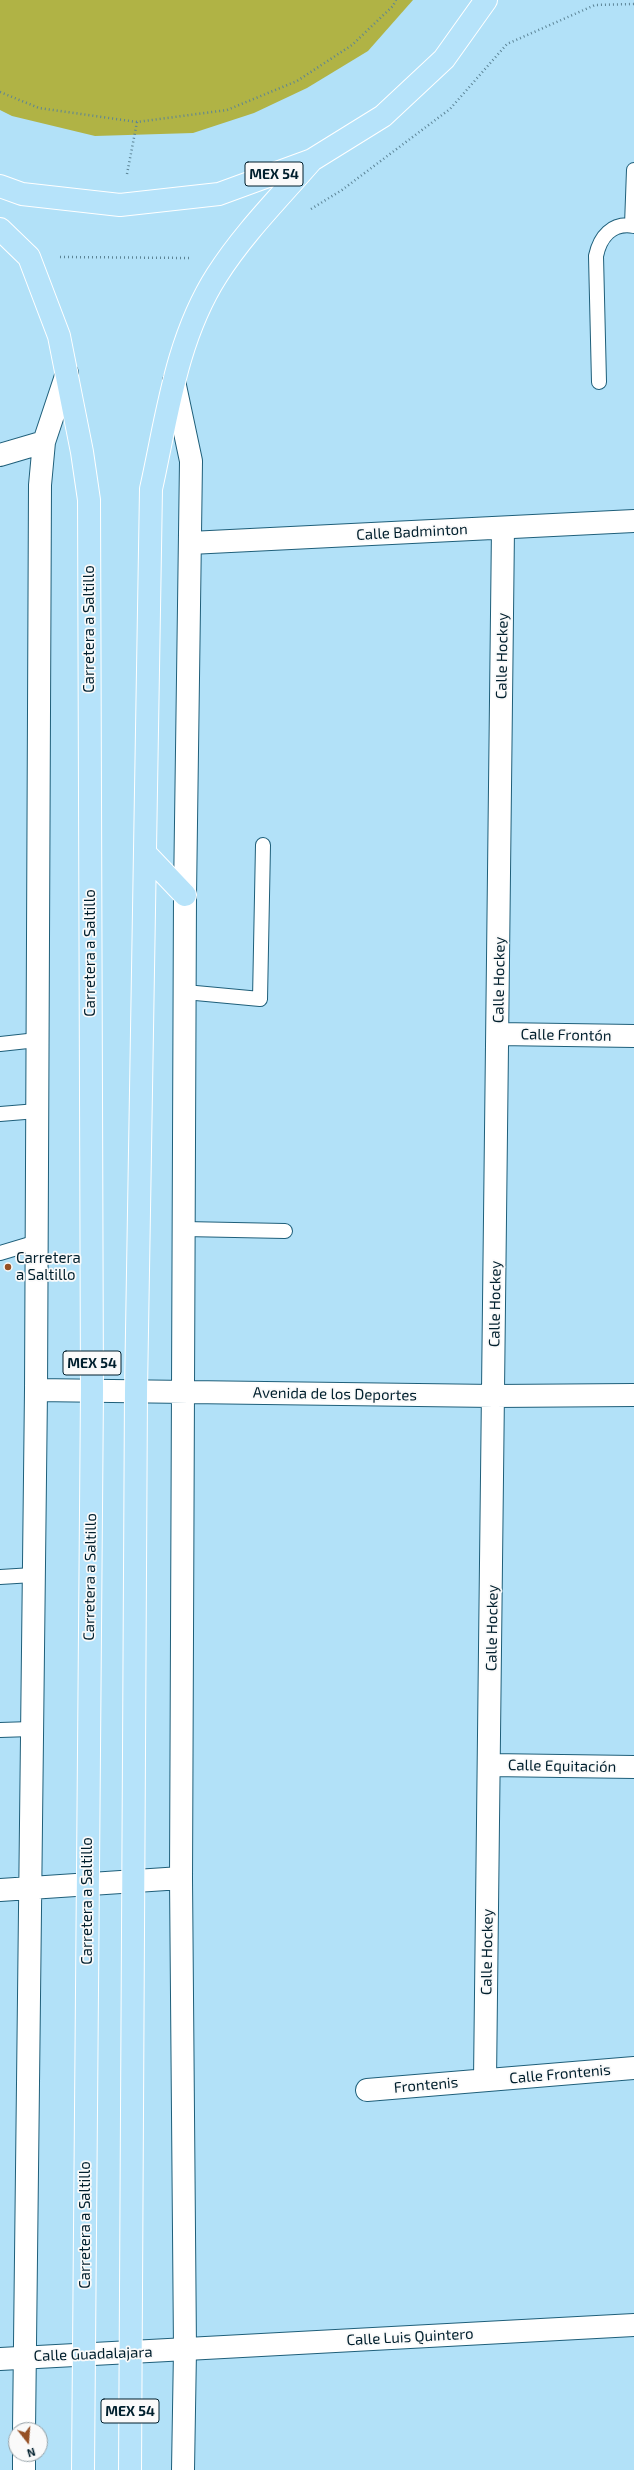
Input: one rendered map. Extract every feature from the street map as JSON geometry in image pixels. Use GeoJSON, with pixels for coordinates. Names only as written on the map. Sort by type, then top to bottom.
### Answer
{"type":"FeatureCollection","features":[{"type":"Feature","properties":{"kind":"main road","name":"MEX 54"},"geometry":{"type":"LineString","coordinates":[[0,186],[22,194],[120,205],[219,194],[312,160],[383,116],[444,59],[486,0]]}},
{"type":"Feature","properties":{"kind":"main road","name":"MEX 54"},"geometry":{"type":"LineString","coordinates":[[130,2470],[136,1391],[151,489],[174,381],[184,344],[216,276],[242,240],[312,160]]}},
{"type":"Feature","properties":{"kind":"main road","name":"Carretera a Saltillo"},"geometry":{"type":"LineString","coordinates":[[0,229],[29,257],[59,336],[82,452],[89,500],[92,1390],[83,2470]]}},
{"type":"Feature","properties":{"kind":"main road"},"geometry":{"type":"LineString","coordinates":[[145,853],[185,895]]}},
{"type":"Feature","properties":{"kind":"street"},"geometry":{"type":"LineString","coordinates":[[24,2422],[29,1888],[36,1390],[40,485],[44,442],[67,373]]}},
{"type":"Feature","properties":{"kind":"street"},"geometry":{"type":"LineString","coordinates":[[174,381],[191,461],[185,895],[181,1878],[185,2350],[184,2470]]}},
{"type":"Feature","properties":{"kind":"street"},"geometry":{"type":"LineString","coordinates":[[0,455],[44,442]]}},
{"type":"Feature","properties":{"kind":"street","name":"Calle Badminton"},"geometry":{"type":"LineString","coordinates":[[190,543],[634,521]]}},
{"type":"Feature","properties":{"kind":"street","name":"Calle Hockey"},"geometry":{"type":"LineString","coordinates":[[485,2080],[490,1765],[503,528]]}},
{"type":"Feature","properties":{"kind":"street","name":"Calle Frontón"},"geometry":{"type":"LineString","coordinates":[[498,1034],[634,1036]]}},
{"type":"Feature","properties":{"kind":"street","name":"Avenida de los Deportes"},"geometry":{"type":"LineString","coordinates":[[36,1390],[494,1396],[634,1395]]}},
{"type":"Feature","properties":{"kind":"street","name":"Calle Equitación"},"geometry":{"type":"LineString","coordinates":[[490,1765],[634,1767]]}},
{"type":"Feature","properties":{"kind":"street"},"geometry":{"type":"LineString","coordinates":[[0,1890],[181,1878]]}},
{"type":"Feature","properties":{"kind":"street","name":"Calle Frontenis"},"geometry":{"type":"LineString","coordinates":[[485,2080],[634,2068]]}},
{"type":"Feature","properties":{"kind":"street","name":"Frontenis"},"geometry":{"type":"LineString","coordinates":[[367,2090],[485,2080]]}},
{"type":"Feature","properties":{"kind":"street","name":"Calle Luis Quintero"},"geometry":{"type":"LineString","coordinates":[[185,2350],[634,2325]]}},
{"type":"Feature","properties":{"kind":"street","name":"Calle Guadalajara"},"geometry":{"type":"LineString","coordinates":[[0,2359],[185,2350]]}},
{"type":"Feature","properties":{"kind":"lane"},"geometry":{"type":"LineString","coordinates":[[599,382],[596,256],[599,242],[608,232],[633,226],[634,170]]}},
{"type":"Feature","properties":{"kind":"lane"},"geometry":{"type":"LineString","coordinates":[[185,992],[260,999],[263,845]]}},
{"type":"Feature","properties":{"kind":"lane"},"geometry":{"type":"LineString","coordinates":[[0,1044],[37,1040]]}},
{"type":"Feature","properties":{"kind":"lane"},"geometry":{"type":"LineString","coordinates":[[0,1114],[37,1111]]}},
{"type":"Feature","properties":{"kind":"lane"},"geometry":{"type":"LineString","coordinates":[[184,1229],[285,1231]]}},
{"type":"Feature","properties":{"kind":"lane"},"geometry":{"type":"LineString","coordinates":[[0,1253],[37,1242]]}},
{"type":"Feature","properties":{"kind":"lane"},"geometry":{"type":"LineString","coordinates":[[0,1577],[33,1575]]}},
{"type":"Feature","properties":{"kind":"lane"},"geometry":{"type":"LineString","coordinates":[[0,1730],[31,1729]]}},
{"type":"Feature","properties":{"kind":"path"},"geometry":{"type":"LineString","coordinates":[[0,92],[39,108],[137,122],[227,110],[297,81],[352,45],[393,6],[396,0]]}},
{"type":"Feature","properties":{"kind":"path"},"geometry":{"type":"LineString","coordinates":[[120,205],[137,122]]}},
{"type":"Feature","properties":{"kind":"shaded area"},"geometry":{"type":"Polygon","coordinates":[[[0,0],[413,0],[368,51],[307,88],[254,113],[193,133],[95,136],[12,116],[0,110],[0,0]]]}},
{"type":"Feature","properties":{"kind":"place","name":"Carretera a Saltillo"},"geometry":{"type":"Point","coordinates":[8,1267]}}]}
